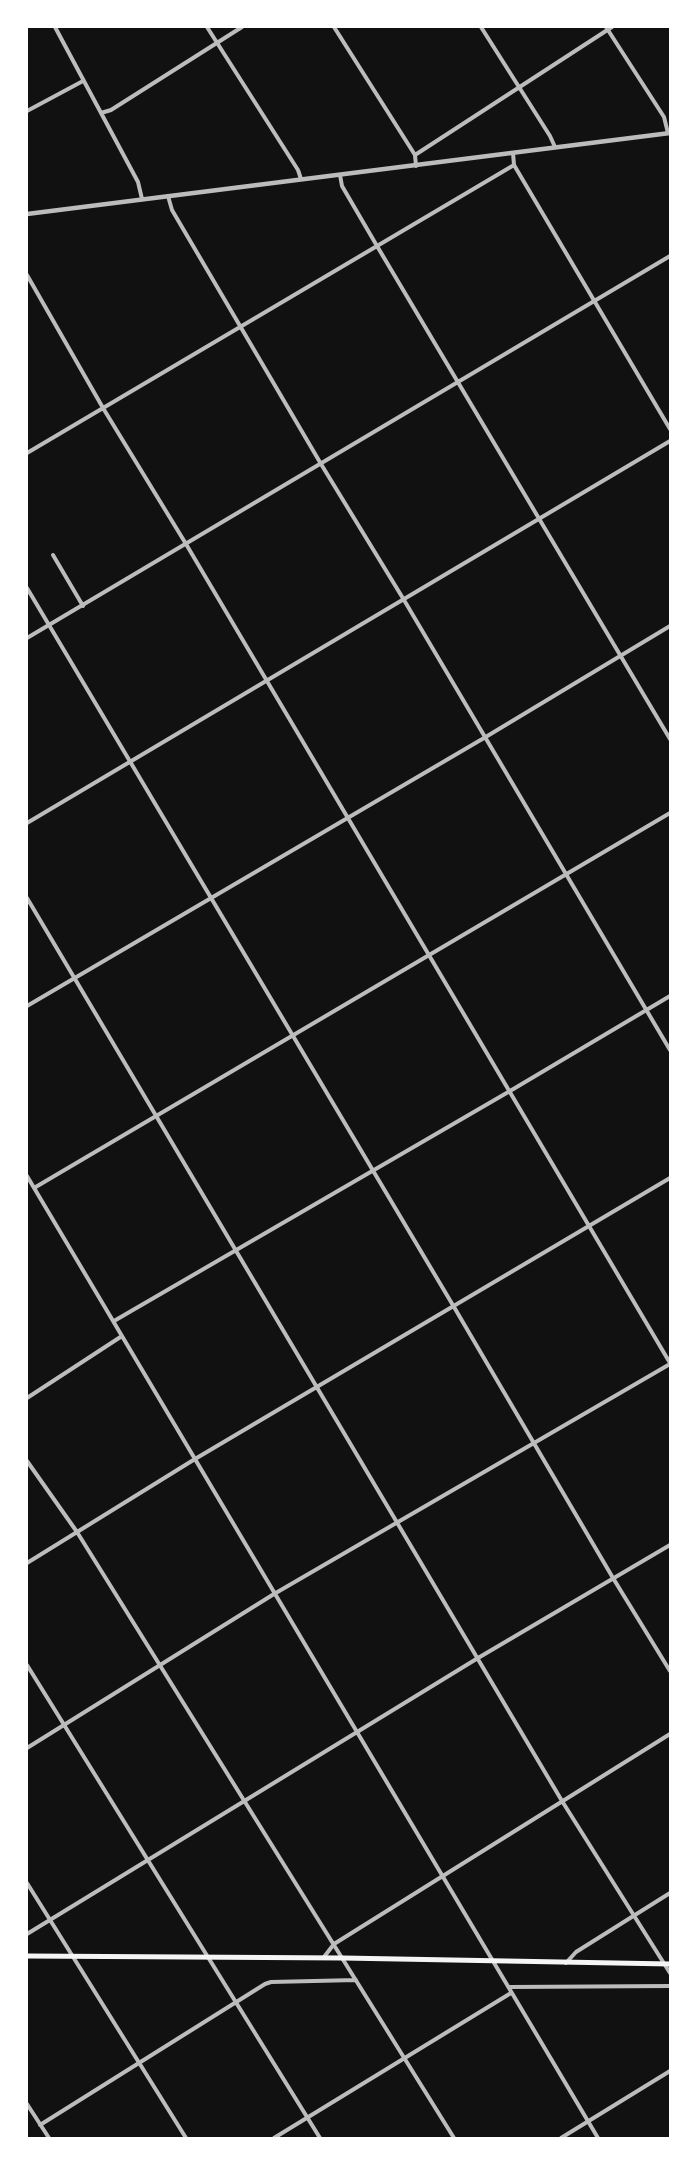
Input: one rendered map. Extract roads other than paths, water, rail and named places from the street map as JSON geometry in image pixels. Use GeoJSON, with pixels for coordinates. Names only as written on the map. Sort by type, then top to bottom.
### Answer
{"type":"FeatureCollection","features":[{"type":"Feature","properties":{"kind":"main road"},"geometry":{"type":"LineString","coordinates":[[27,1956],[208,1956],[667,1964]]}},
{"type":"Feature","properties":{"kind":"street"},"geometry":{"type":"LineString","coordinates":[[55,27],[138,182],[142,199]]}},
{"type":"Feature","properties":{"kind":"street"},"geometry":{"type":"LineString","coordinates":[[207,27],[298,170],[301,179]]}},
{"type":"Feature","properties":{"kind":"street"},"geometry":{"type":"LineString","coordinates":[[101,113],[111,110],[242,27]]}},
{"type":"Feature","properties":{"kind":"street"},"geometry":{"type":"LineString","coordinates":[[334,27],[415,155],[416,166]]}},
{"type":"Feature","properties":{"kind":"street"},"geometry":{"type":"LineString","coordinates":[[481,27],[555,147]]}},
{"type":"Feature","properties":{"kind":"street"},"geometry":{"type":"LineString","coordinates":[[27,214],[669,133],[664,117],[609,28],[415,155]]}},
{"type":"Feature","properties":{"kind":"street"},"geometry":{"type":"LineString","coordinates":[[27,111],[83,81]]}},
{"type":"Feature","properties":{"kind":"street"},"geometry":{"type":"LineString","coordinates":[[513,153],[514,165],[670,429]]}},
{"type":"Feature","properties":{"kind":"street"},"geometry":{"type":"LineString","coordinates":[[27,453],[514,165]]}},
{"type":"Feature","properties":{"kind":"street"},"geometry":{"type":"LineString","coordinates":[[340,174],[342,186],[377,246],[670,739]]}},
{"type":"Feature","properties":{"kind":"street"},"geometry":{"type":"LineString","coordinates":[[168,196],[172,210],[321,464],[567,873],[670,1050]]}},
{"type":"Feature","properties":{"kind":"street"},"geometry":{"type":"LineString","coordinates":[[27,638],[670,256]]}},
{"type":"Feature","properties":{"kind":"street"},"geometry":{"type":"LineString","coordinates":[[27,276],[670,1363],[274,1594],[27,1748]]}},
{"type":"Feature","properties":{"kind":"street"},"geometry":{"type":"LineString","coordinates":[[27,823],[670,441]]}},
{"type":"Feature","properties":{"kind":"street"},"geometry":{"type":"LineString","coordinates":[[53,555],[82,606]]}},
{"type":"Feature","properties":{"kind":"street"},"geometry":{"type":"LineString","coordinates":[[27,588],[670,1671]]}},
{"type":"Feature","properties":{"kind":"street"},"geometry":{"type":"LineString","coordinates":[[27,1006],[670,626]]}},
{"type":"Feature","properties":{"kind":"street"},"geometry":{"type":"LineString","coordinates":[[34,1188],[670,813]]}},
{"type":"Feature","properties":{"kind":"street"},"geometry":{"type":"LineString","coordinates":[[27,898],[562,1801],[633,1916],[667,1964],[670,1973]]}},
{"type":"Feature","properties":{"kind":"street"},"geometry":{"type":"LineString","coordinates":[[114,1322],[670,996]]}},
{"type":"Feature","properties":{"kind":"street"},"geometry":{"type":"LineString","coordinates":[[27,1176],[598,2138]]}},
{"type":"Feature","properties":{"kind":"street"},"geometry":{"type":"LineString","coordinates":[[27,1563],[195,1459],[670,1178]]}},
{"type":"Feature","properties":{"kind":"street"},"geometry":{"type":"LineString","coordinates":[[27,1398],[122,1336]]}},
{"type":"Feature","properties":{"kind":"street"},"geometry":{"type":"LineString","coordinates":[[27,1461],[77,1532],[454,2138]]}},
{"type":"Feature","properties":{"kind":"street"},"geometry":{"type":"LineString","coordinates":[[27,1934],[478,1658],[670,1545]]}},
{"type":"Feature","properties":{"kind":"street"},"geometry":{"type":"LineString","coordinates":[[27,1665],[320,2138]]}},
{"type":"Feature","properties":{"kind":"street"},"geometry":{"type":"LineString","coordinates":[[324,1958],[334,1944],[441,1875],[670,1734]]}},
{"type":"Feature","properties":{"kind":"street"},"geometry":{"type":"LineString","coordinates":[[27,1883],[186,2138]]}},
{"type":"Feature","properties":{"kind":"street"},"geometry":{"type":"LineString","coordinates":[[567,1963],[576,1952],[670,1893]]}},
{"type":"Feature","properties":{"kind":"street"},"geometry":{"type":"LineString","coordinates":[[40,2125],[271,1982],[356,1980]]}},
{"type":"Feature","properties":{"kind":"street"},"geometry":{"type":"LineString","coordinates":[[508,1987],[670,1986]]}},
{"type":"Feature","properties":{"kind":"street"},"geometry":{"type":"LineString","coordinates":[[274,2138],[511,1993]]}},
{"type":"Feature","properties":{"kind":"street"},"geometry":{"type":"LineString","coordinates":[[561,2138],[670,2071]]}},
{"type":"Feature","properties":{"kind":"street"},"geometry":{"type":"LineString","coordinates":[[27,2104],[47,2137]]}}]}
